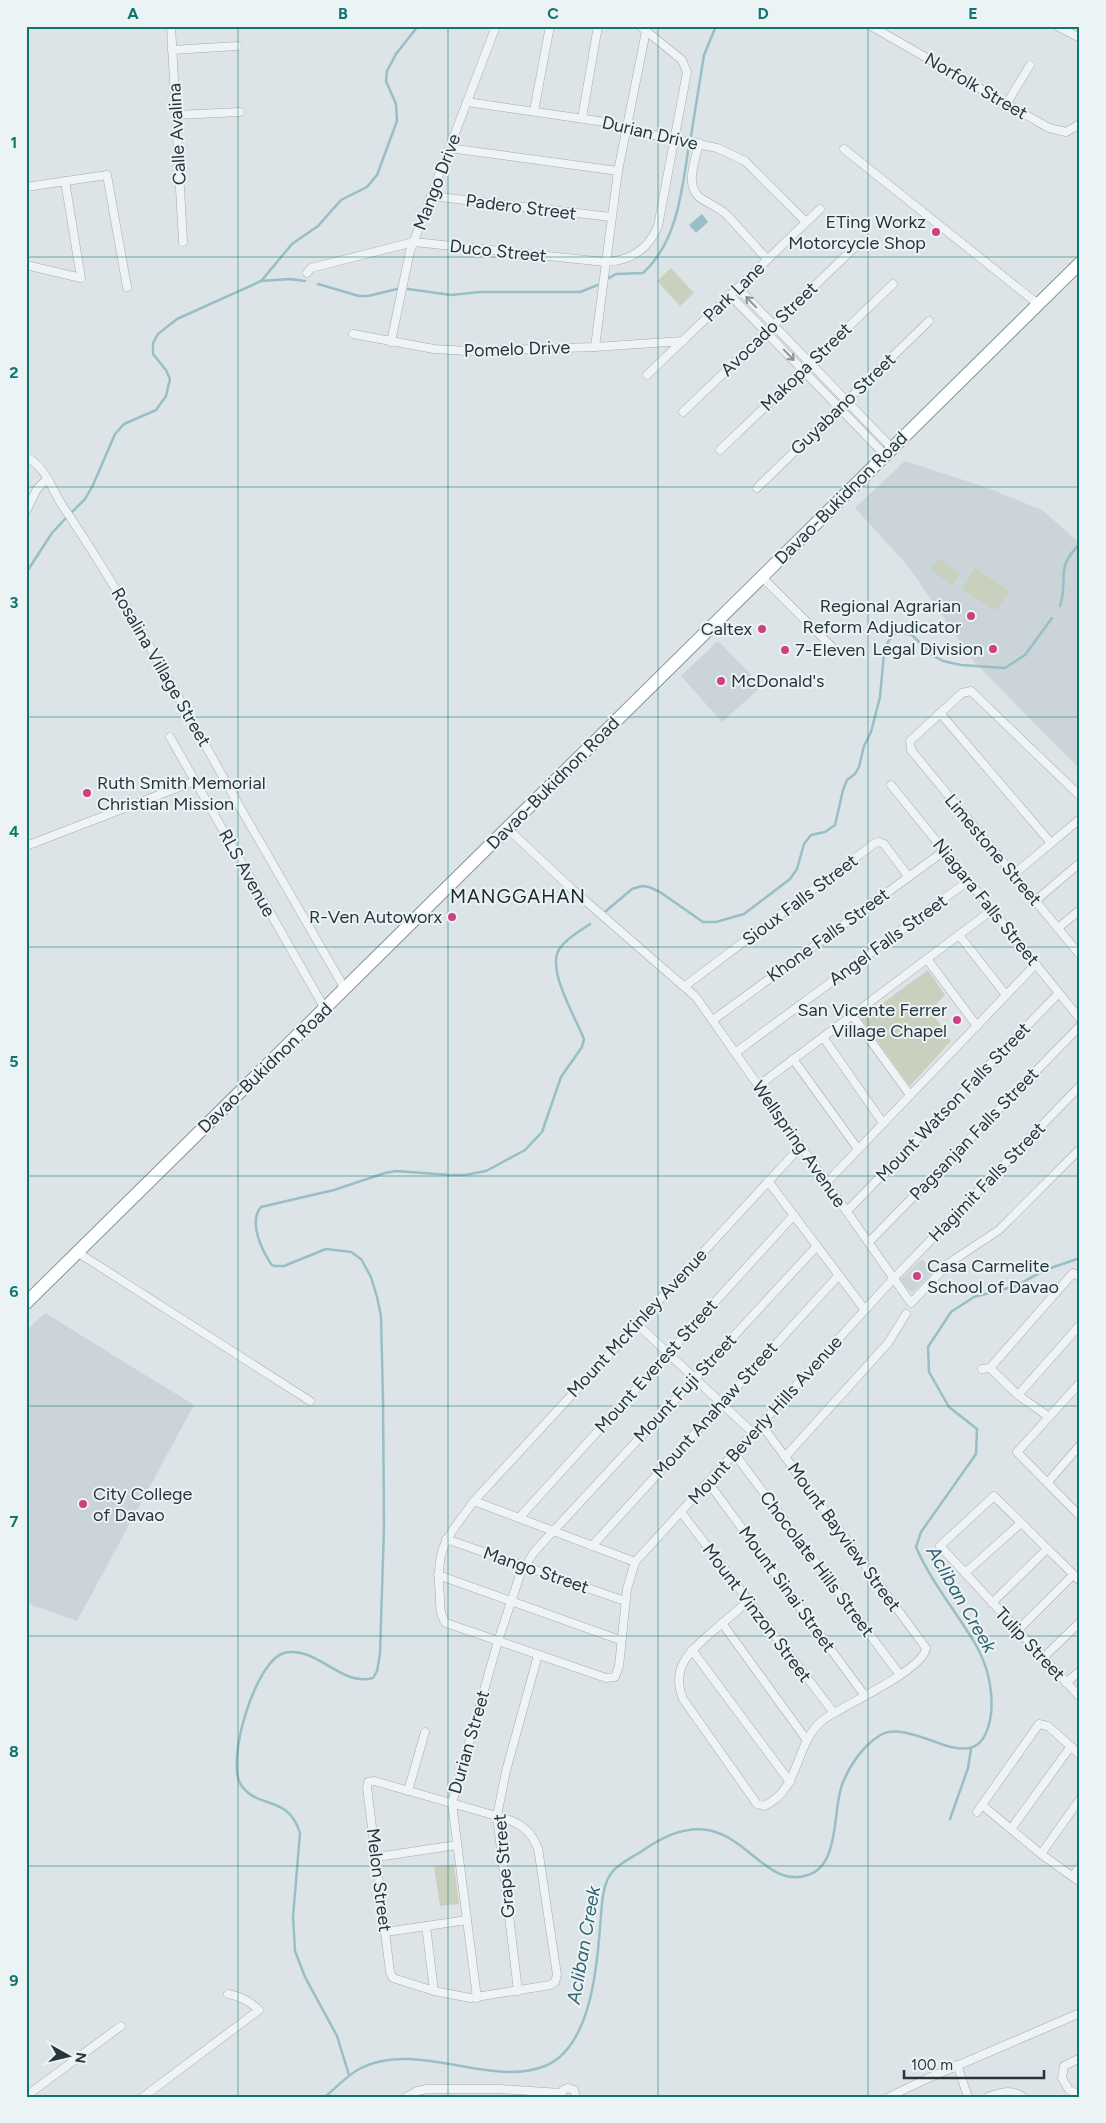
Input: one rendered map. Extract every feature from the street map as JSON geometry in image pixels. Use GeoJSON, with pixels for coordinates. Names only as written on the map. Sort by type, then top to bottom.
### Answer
{"type":"FeatureCollection","features":[{"type":"Feature","properties":{"kind":"highway","name":"Davao-Bukidnon Road"},"geometry":{"type":"LineString","coordinates":[[26,1303],[1080,263]]}},
{"type":"Feature","properties":{"kind":"street","name":"Calle Avalina"},"geometry":{"type":"LineString","coordinates":[[171,26],[183,242]]}},
{"type":"Feature","properties":{"kind":"street","name":"Mango Drive"},"geometry":{"type":"LineString","coordinates":[[391,342],[406,267],[414,242],[496,26]]}},
{"type":"Feature","properties":{"kind":"street"},"geometry":{"type":"LineString","coordinates":[[534,111],[550,26]]}},
{"type":"Feature","properties":{"kind":"street"},"geometry":{"type":"LineString","coordinates":[[582,118],[598,26]]}},
{"type":"Feature","properties":{"kind":"street"},"geometry":{"type":"LineString","coordinates":[[1056,26],[1080,38]]}},
{"type":"Feature","properties":{"kind":"street","name":"Norfolk Street"},"geometry":{"type":"LineString","coordinates":[[872,27],[1058,132],[1066,132],[1080,124]]}},
{"type":"Feature","properties":{"kind":"street"},"geometry":{"type":"LineString","coordinates":[[595,347],[611,217],[643,29]]}},
{"type":"Feature","properties":{"kind":"street","name":"Duco Street"},"geometry":{"type":"LineString","coordinates":[[307,273],[311,268],[414,242],[605,262],[619,261],[635,254],[649,244],[658,226],[687,78],[686,67],[682,60],[643,29]]}},
{"type":"Feature","properties":{"kind":"street"},"geometry":{"type":"LineString","coordinates":[[172,50],[237,46]]}},
{"type":"Feature","properties":{"kind":"street"},"geometry":{"type":"LineString","coordinates":[[1007,103],[1030,65]]}},
{"type":"Feature","properties":{"kind":"street","name":"Durian Drive"},"geometry":{"type":"LineString","coordinates":[[467,102],[582,118],[717,148],[745,162],[806,222]]}},
{"type":"Feature","properties":{"kind":"street"},"geometry":{"type":"LineString","coordinates":[[176,115],[240,112]]}},
{"type":"Feature","properties":{"kind":"street"},"geometry":{"type":"LineString","coordinates":[[699,144],[692,174],[694,190],[699,197],[727,215],[768,259]]}},
{"type":"Feature","properties":{"kind":"street"},"geometry":{"type":"LineString","coordinates":[[450,148],[618,171]]}},
{"type":"Feature","properties":{"kind":"street"},"geometry":{"type":"LineString","coordinates":[[844,149],[1038,304]]}},
{"type":"Feature","properties":{"kind":"street"},"geometry":{"type":"LineString","coordinates":[[26,187],[108,175],[127,287]]}},
{"type":"Feature","properties":{"kind":"street"},"geometry":{"type":"LineString","coordinates":[[26,265],[81,278],[65,181]]}},
{"type":"Feature","properties":{"kind":"street","name":"Padero Street"},"geometry":{"type":"LineString","coordinates":[[431,196],[611,217]]}},
{"type":"Feature","properties":{"kind":"street","name":"Park Lane"},"geometry":{"type":"LineString","coordinates":[[647,375],[820,209]]}},
{"type":"Feature","properties":{"kind":"street","name":"Avocado Street"},"geometry":{"type":"LineString","coordinates":[[683,412],[856,246]]}},
{"type":"Feature","properties":{"kind":"street","name":"Makopa Street"},"geometry":{"type":"LineString","coordinates":[[720,450],[893,284]]}},
{"type":"Feature","properties":{"kind":"street"},"geometry":{"type":"LineString","coordinates":[[738,288],[870,425],[888,451]]}},
{"type":"Feature","properties":{"kind":"street"},"geometry":{"type":"LineString","coordinates":[[730,295],[863,432],[888,451]]}},
{"type":"Feature","properties":{"kind":"street","name":"Guyabano Street"},"geometry":{"type":"LineString","coordinates":[[757,488],[929,321]]}},
{"type":"Feature","properties":{"kind":"street","name":"Pomelo Drive"},"geometry":{"type":"LineString","coordinates":[[353,334],[391,342],[460,351],[595,347],[683,341]]}},
{"type":"Feature","properties":{"kind":"street"},"geometry":{"type":"LineString","coordinates":[[863,432],[870,425]]}},
{"type":"Feature","properties":{"kind":"street","name":"Rosalina Village Street"},"geometry":{"type":"LineString","coordinates":[[26,457],[37,464],[138,623],[238,803],[346,989]]}},
{"type":"Feature","properties":{"kind":"street"},"geometry":{"type":"LineString","coordinates":[[26,511],[34,494],[46,479]]}},
{"type":"Feature","properties":{"kind":"street"},"geometry":{"type":"LineString","coordinates":[[762,576],[831,646]]}},
{"type":"Feature","properties":{"kind":"street"},"geometry":{"type":"LineString","coordinates":[[1051,843],[940,713],[962,693],[969,691],[1080,796]]}},
{"type":"Feature","properties":{"kind":"street","name":"Limestone Street"},"geometry":{"type":"LineString","coordinates":[[940,713],[912,739],[911,750],[1034,901],[1080,954]]}},
{"type":"Feature","properties":{"kind":"street","name":"RLS Avenue"},"geometry":{"type":"LineString","coordinates":[[170,736],[325,1010]]}},
{"type":"Feature","properties":{"kind":"street"},"geometry":{"type":"LineString","coordinates":[[26,846],[195,781]]}},
{"type":"Feature","properties":{"kind":"street","name":"Niagara Falls Street"},"geometry":{"type":"LineString","coordinates":[[891,786],[1080,1019]]}},
{"type":"Feature","properties":{"kind":"street"},"geometry":{"type":"LineString","coordinates":[[1013,875],[1080,819]]}},
{"type":"Feature","properties":{"kind":"street","name":"Wellspring Avenue"},"geometry":{"type":"LineString","coordinates":[[507,828],[573,890],[685,986],[713,1020],[911,1302],[957,1256],[999,1230],[1080,1149]]}},
{"type":"Feature","properties":{"kind":"street","name":"Sioux Falls Street"},"geometry":{"type":"LineString","coordinates":[[685,986],[877,842],[884,844],[908,876]]}},
{"type":"Feature","properties":{"kind":"street","name":"Khone Falls Street"},"geometry":{"type":"LineString","coordinates":[[713,1020],[944,851]]}},
{"type":"Feature","properties":{"kind":"street"},"geometry":{"type":"LineString","coordinates":[[1034,901],[1080,863]]}},
{"type":"Feature","properties":{"kind":"street","name":"Angel Falls Street"},"geometry":{"type":"LineString","coordinates":[[735,1053],[968,881]]}},
{"type":"Feature","properties":{"kind":"street"},"geometry":{"type":"LineString","coordinates":[[758,1086],[992,910]]}},
{"type":"Feature","properties":{"kind":"street"},"geometry":{"type":"LineString","coordinates":[[1058,928],[1080,910]]}},
{"type":"Feature","properties":{"kind":"street"},"geometry":{"type":"LineString","coordinates":[[959,935],[1006,994]]}},
{"type":"Feature","properties":{"kind":"street"},"geometry":{"type":"LineString","coordinates":[[927,959],[977,1026]]}},
{"type":"Feature","properties":{"kind":"street"},"geometry":{"type":"LineString","coordinates":[[827,1182],[1036,964]]}},
{"type":"Feature","properties":{"kind":"street","name":"Mount Watson Falls Street"},"geometry":{"type":"LineString","coordinates":[[847,1211],[1059,993]]}},
{"type":"Feature","properties":{"kind":"street"},"geometry":{"type":"LineString","coordinates":[[852,1015],[910,1095]]}},
{"type":"Feature","properties":{"kind":"street","name":"Pagsanjan Falls Street"},"geometry":{"type":"LineString","coordinates":[[869,1242],[1080,1026]]}},
{"type":"Feature","properties":{"kind":"street"},"geometry":{"type":"LineString","coordinates":[[823,1037],[883,1123]]}},
{"type":"Feature","properties":{"kind":"street"},"geometry":{"type":"LineString","coordinates":[[793,1059],[858,1149]]}},
{"type":"Feature","properties":{"kind":"street","name":"Hagimit Falls Street"},"geometry":{"type":"LineString","coordinates":[[894,1278],[1080,1086]]}},
{"type":"Feature","properties":{"kind":"street","name":"Mount McKinley Avenue"},"geometry":{"type":"LineString","coordinates":[[446,1539],[474,1501],[802,1146]]}},
{"type":"Feature","properties":{"kind":"street"},"geometry":{"type":"LineString","coordinates":[[768,1181],[865,1310]]}},
{"type":"Feature","properties":{"kind":"street","name":"Mount Everest Street"},"geometry":{"type":"LineString","coordinates":[[519,1518],[794,1215]]}},
{"type":"Feature","properties":{"kind":"street","name":"Mount Fuji Street"},"geometry":{"type":"LineString","coordinates":[[554,1531],[817,1246]]}},
{"type":"Feature","properties":{"kind":"street"},"geometry":{"type":"LineString","coordinates":[[77,1252],[310,1400]]}},
{"type":"Feature","properties":{"kind":"street","name":"Mount Anahaw Street"},"geometry":{"type":"LineString","coordinates":[[592,1546],[839,1275]]}},
{"type":"Feature","properties":{"kind":"street"},"geometry":{"type":"LineString","coordinates":[[1049,1417],[986,1369],[1076,1275]]}},
{"type":"Feature","properties":{"kind":"street","name":"Mount Beverly Hills Avenue"},"geometry":{"type":"LineString","coordinates":[[635,1562],[894,1278]]}},
{"type":"Feature","properties":{"kind":"street"},"geometry":{"type":"LineString","coordinates":[[785,1457],[888,1343],[906,1314]]}},
{"type":"Feature","properties":{"kind":"street"},"geometry":{"type":"LineString","coordinates":[[637,1324],[753,1433]]}},
{"type":"Feature","properties":{"kind":"street"},"geometry":{"type":"LineString","coordinates":[[1018,1395],[1080,1324]]}},
{"type":"Feature","properties":{"kind":"street"},"geometry":{"type":"LineString","coordinates":[[1077,1513],[1017,1452],[1080,1383]]}},
{"type":"Feature","properties":{"kind":"street","name":"Mount Bayview Street"},"geometry":{"type":"LineString","coordinates":[[761,1424],[924,1646],[926,1651],[923,1656],[900,1675]]}},
{"type":"Feature","properties":{"kind":"street"},"geometry":{"type":"LineString","coordinates":[[1048,1482],[1080,1445]]}},
{"type":"Feature","properties":{"kind":"street","name":"Chocolate Hills Street"},"geometry":{"type":"LineString","coordinates":[[734,1453],[900,1675]]}},
{"type":"Feature","properties":{"kind":"street","name":"Mount Sinai Street"},"geometry":{"type":"LineString","coordinates":[[708,1482],[865,1696]]}},
{"type":"Feature","properties":{"kind":"street","name":"Tulip Street"},"geometry":{"type":"LineString","coordinates":[[1021,1523],[994,1496],[940,1546],[1080,1697]]}},
{"type":"Feature","properties":{"kind":"street"},"geometry":{"type":"LineString","coordinates":[[446,1539],[441,1551],[438,1576],[441,1613],[444,1620],[450,1625],[606,1678],[615,1676],[617,1673],[625,1601],[629,1579],[635,1562],[474,1501]]}},
{"type":"Feature","properties":{"kind":"street"},"geometry":{"type":"LineString","coordinates":[[1077,1513],[1080,1503]]}},
{"type":"Feature","properties":{"kind":"street","name":"Mount Vinzon Street"},"geometry":{"type":"LineString","coordinates":[[681,1512],[834,1713]]}},
{"type":"Feature","properties":{"kind":"street"},"geometry":{"type":"LineString","coordinates":[[965,1573],[1021,1523],[1080,1581]]}},
{"type":"Feature","properties":{"kind":"street","name":"Durian Street"},"geometry":{"type":"LineString","coordinates":[[477,1998],[452,1803],[498,1641],[524,1566],[534,1552],[554,1531]]}},
{"type":"Feature","properties":{"kind":"street","name":"Mango Street"},"geometry":{"type":"LineString","coordinates":[[446,1539],[625,1601]]}},
{"type":"Feature","properties":{"kind":"street"},"geometry":{"type":"LineString","coordinates":[[992,1603],[1047,1549]]}},
{"type":"Feature","properties":{"kind":"street"},"geometry":{"type":"LineString","coordinates":[[1018,1630],[1073,1575]]}},
{"type":"Feature","properties":{"kind":"street"},"geometry":{"type":"LineString","coordinates":[[438,1576],[620,1640]]}},
{"type":"Feature","properties":{"kind":"street"},"geometry":{"type":"LineString","coordinates":[[748,1601],[692,1650],[684,1660],[679,1675],[679,1683],[682,1699],[756,1804],[761,1806],[767,1805],[790,1782],[806,1739],[817,1726],[834,1713],[900,1675]]}},
{"type":"Feature","properties":{"kind":"street"},"geometry":{"type":"LineString","coordinates":[[1043,1658],[1080,1622]]}},
{"type":"Feature","properties":{"kind":"street"},"geometry":{"type":"LineString","coordinates":[[722,1623],[806,1739]]}},
{"type":"Feature","properties":{"kind":"street"},"geometry":{"type":"LineString","coordinates":[[692,1650],[790,1782]]}},
{"type":"Feature","properties":{"kind":"street","name":"Grape Street"},"geometry":{"type":"LineString","coordinates":[[518,1991],[496,1816],[506,1771],[538,1655]]}},
{"type":"Feature","properties":{"kind":"street"},"geometry":{"type":"LineString","coordinates":[[1066,1683],[1080,1671]]}},
{"type":"Feature","properties":{"kind":"street"},"geometry":{"type":"LineString","coordinates":[[977,1812],[1036,1726],[1043,1724],[1048,1726],[1080,1755]]}},
{"type":"Feature","properties":{"kind":"street"},"geometry":{"type":"LineString","coordinates":[[425,1732],[408,1791],[496,1816],[524,1826],[530,1832],[538,1848],[557,1975],[555,1982],[550,1985],[477,1998],[434,1991],[426,1926]]}},
{"type":"Feature","properties":{"kind":"street"},"geometry":{"type":"LineString","coordinates":[[1011,1829],[1071,1746]]}},
{"type":"Feature","properties":{"kind":"street","name":"Melon Street"},"geometry":{"type":"LineString","coordinates":[[408,1791],[374,1781],[368,1782],[367,1787],[390,1972],[393,1978],[434,1991]]}},
{"type":"Feature","properties":{"kind":"street"},"geometry":{"type":"LineString","coordinates":[[1041,1854],[1080,1800]]}},
{"type":"Feature","properties":{"kind":"street"},"geometry":{"type":"LineString","coordinates":[[982,1805],[1041,1854],[1080,1882]]}},
{"type":"Feature","properties":{"kind":"street"},"geometry":{"type":"LineString","coordinates":[[377,1858],[457,1845]]}},
{"type":"Feature","properties":{"kind":"street"},"geometry":{"type":"LineString","coordinates":[[1072,1876],[1080,1866]]}},
{"type":"Feature","properties":{"kind":"street"},"geometry":{"type":"LineString","coordinates":[[386,1932],[467,1920]]}},
{"type":"Feature","properties":{"kind":"street"},"geometry":{"type":"LineString","coordinates":[[143,2097],[259,2010],[250,2001],[228,1994]]}},
{"type":"Feature","properties":{"kind":"street"},"geometry":{"type":"LineString","coordinates":[[889,2097],[957,2065],[1080,2013]]}},
{"type":"Feature","properties":{"kind":"street"},"geometry":{"type":"LineString","coordinates":[[26,2096],[121,2026]]}},
{"type":"Feature","properties":{"kind":"street"},"geometry":{"type":"LineString","coordinates":[[1080,2058],[1064,2066],[1062,2071],[1065,2085],[1069,2090],[1080,2095]]}},
{"type":"Feature","properties":{"kind":"street"},"geometry":{"type":"LineString","coordinates":[[957,2065],[968,2097]]}},
{"type":"Feature","properties":{"kind":"street"},"geometry":{"type":"LineString","coordinates":[[406,2097],[417,2091],[445,2088],[500,2089],[561,2095],[566,2088],[571,2088],[576,2092],[576,2097]]}},
{"type":"Feature","properties":{"kind":"street"},"geometry":{"type":"LineString","coordinates":[[988,2097],[1006,2091],[1014,2092],[1023,2097]]}},
{"type":"Feature","properties":{"kind":"shaded area"},"geometry":{"type":"Polygon","coordinates":[[[905,461],[988,488],[1042,510],[1080,543],[1080,769],[975,663],[908,566],[855,508],[905,461]]]}},
{"type":"Feature","properties":{"kind":"shaded area","name":"McDonald's"},"geometry":{"type":"Polygon","coordinates":[[[718,641],[762,686],[722,722],[681,676],[718,641]]]}},
{"type":"Feature","properties":{"kind":"shaded area","name":"Casa Carmelite School of Davao"},"geometry":{"type":"Polygon","coordinates":[[[922,1259],[934,1271],[912,1293],[900,1280],[922,1259]]]}},
{"type":"Feature","properties":{"kind":"shaded area","name":"City College of Davao"},"geometry":{"type":"Polygon","coordinates":[[[45,1313],[194,1405],[77,1621],[26,1603],[26,1331],[45,1313]]]}},
{"type":"Feature","properties":{"kind":"green space"},"geometry":{"type":"Polygon","coordinates":[[[671,268],[694,293],[680,306],[657,281],[671,268]]]}},
{"type":"Feature","properties":{"kind":"green space"},"geometry":{"type":"Polygon","coordinates":[[[938,558],[960,573],[952,585],[930,570],[938,558]]]}},
{"type":"Feature","properties":{"kind":"green space"},"geometry":{"type":"Polygon","coordinates":[[[975,568],[1009,591],[996,611],[962,589],[975,568]]]}},
{"type":"Feature","properties":{"kind":"green space"},"geometry":{"type":"Polygon","coordinates":[[[928,970],[945,995],[930,1010],[951,1041],[910,1086],[861,1019],[928,970]]]}},
{"type":"Feature","properties":{"kind":"green space"},"geometry":{"type":"Polygon","coordinates":[[[454,1864],[459,1904],[440,1906],[434,1867],[454,1864]]]}},
{"type":"Feature","properties":{"kind":"water"},"geometry":{"type":"Polygon","coordinates":[[[702,214],[708,222],[696,233],[689,225],[702,214]]]}},
{"type":"Feature","properties":{"kind":"waterway"},"geometry":{"type":"LineString","coordinates":[[262,280],[292,244],[318,226],[341,200],[367,187],[377,175],[397,121],[396,104],[386,81],[387,71],[396,54],[418,26]]}},
{"type":"Feature","properties":{"kind":"waterway"},"geometry":{"type":"LineString","coordinates":[[691,136],[704,55],[716,26]]}},
{"type":"Feature","properties":{"kind":"waterway"},"geometry":{"type":"LineString","coordinates":[[609,278],[616,274],[643,273],[664,246],[681,196],[689,145]]}},
{"type":"Feature","properties":{"kind":"waterway"},"geometry":{"type":"LineString","coordinates":[[72,512],[85,499],[93,485],[115,434],[124,424],[156,410],[166,396],[170,379],[166,370],[153,354],[153,343],[158,334],[177,319],[261,281],[290,279],[305,281]]}},
{"type":"Feature","properties":{"kind":"waterway"},"geometry":{"type":"LineString","coordinates":[[318,284],[359,296],[368,296],[397,289]]}},
{"type":"Feature","properties":{"kind":"waterway"},"geometry":{"type":"LineString","coordinates":[[408,289],[451,295],[480,292],[580,292],[598,285]]}},
{"type":"Feature","properties":{"kind":"waterway"},"geometry":{"type":"LineString","coordinates":[[26,573],[52,533],[65,519]]}},
{"type":"Feature","properties":{"kind":"waterway"},"geometry":{"type":"LineString","coordinates":[[1060,606],[1067,560],[1080,544]]}},
{"type":"Feature","properties":{"kind":"waterway"},"geometry":{"type":"LineString","coordinates":[[606,911],[632,889],[642,886],[660,892],[703,922],[716,922],[744,914],[790,879],[797,869],[804,844],[811,835],[825,832],[835,825],[843,790],[847,780],[855,774],[859,767],[864,746],[871,732],[880,697],[884,653],[893,635],[899,632],[912,635],[932,655],[943,661],[961,665],[1005,668],[1025,655],[1052,618]]}},
{"type":"Feature","properties":{"kind":"waterway"},"geometry":{"type":"LineString","coordinates":[[349,2075],[337,2036],[305,1977],[295,1951],[293,1917],[300,1833],[295,1821],[281,1807],[256,1798],[241,1785],[237,1773],[237,1755],[240,1735],[254,1692],[263,1673],[273,1660],[284,1653],[296,1652],[307,1655],[350,1677],[361,1679],[373,1678],[377,1671],[380,1654],[384,1527],[381,1316],[371,1277],[361,1259],[351,1252],[326,1249],[284,1266],[274,1266],[260,1244],[256,1228],[257,1213],[261,1207],[334,1190],[385,1173],[396,1171],[465,1175],[486,1171],[525,1150],[542,1132],[561,1077],[582,1047],[584,1039],[563,993],[556,968],[556,957],[566,941],[590,924]]}},
{"type":"Feature","properties":{"kind":"waterway","name":"Acliban Creek"},"geometry":{"type":"LineString","coordinates":[[325,2097],[356,2071],[383,2061],[406,2059],[429,2061],[501,2072],[524,2071],[545,2066],[560,2057],[572,2043],[588,2006],[596,1964],[604,1890],[609,1876],[619,1865],[674,1834],[700,1829],[721,1834],[740,1845],[772,1870],[789,1877],[808,1875],[819,1869],[826,1860],[831,1848],[843,1782],[858,1756],[873,1740],[886,1733],[904,1732],[951,1747],[971,1748],[979,1744],[985,1735],[991,1715],[992,1704],[987,1670],[974,1641],[932,1577],[916,1547],[921,1532],[976,1454],[977,1429],[949,1407],[929,1372],[928,1347],[951,1312],[974,1297],[1016,1286],[1045,1270],[1080,1258]]}},
{"type":"Feature","properties":{"kind":"waterway"},"geometry":{"type":"LineString","coordinates":[[950,1819],[968,1768],[971,1749]]}},
{"type":"Feature","properties":{"kind":"place","name":"ETing Workz Motorcycle Shop"},"geometry":{"type":"Point","coordinates":[936,232]}},
{"type":"Feature","properties":{"kind":"place","name":"Regional Agrarian Reform Adjudicator"},"geometry":{"type":"Point","coordinates":[971,616]}},
{"type":"Feature","properties":{"kind":"place","name":"Caltex"},"geometry":{"type":"Point","coordinates":[762,629]}},
{"type":"Feature","properties":{"kind":"place","name":"Legal Division"},"geometry":{"type":"Point","coordinates":[993,649]}},
{"type":"Feature","properties":{"kind":"place","name":"7-Eleven"},"geometry":{"type":"Point","coordinates":[785,650]}},
{"type":"Feature","properties":{"kind":"place","name":"McDonald's"},"geometry":{"type":"Point","coordinates":[721,681]}},
{"type":"Feature","properties":{"kind":"place","name":"Ruth Smith Memorial Christian Mission"},"geometry":{"type":"Point","coordinates":[87,793]}},
{"type":"Feature","properties":{"kind":"place","name":"R-Ven Autoworx"},"geometry":{"type":"Point","coordinates":[452,917]}},
{"type":"Feature","properties":{"kind":"place","name":"San Vicente Ferrer Village Chapel"},"geometry":{"type":"Point","coordinates":[957,1020]}},
{"type":"Feature","properties":{"kind":"place","name":"Casa Carmelite School of Davao"},"geometry":{"type":"Point","coordinates":[917,1276]}},
{"type":"Feature","properties":{"kind":"place","name":"City College of Davao"},"geometry":{"type":"Point","coordinates":[83,1504]}},
{"type":"Feature","properties":{"kind":"district","name":"MANGGAHAN"},"geometry":{"type":"Point","coordinates":[518,896]}}]}
